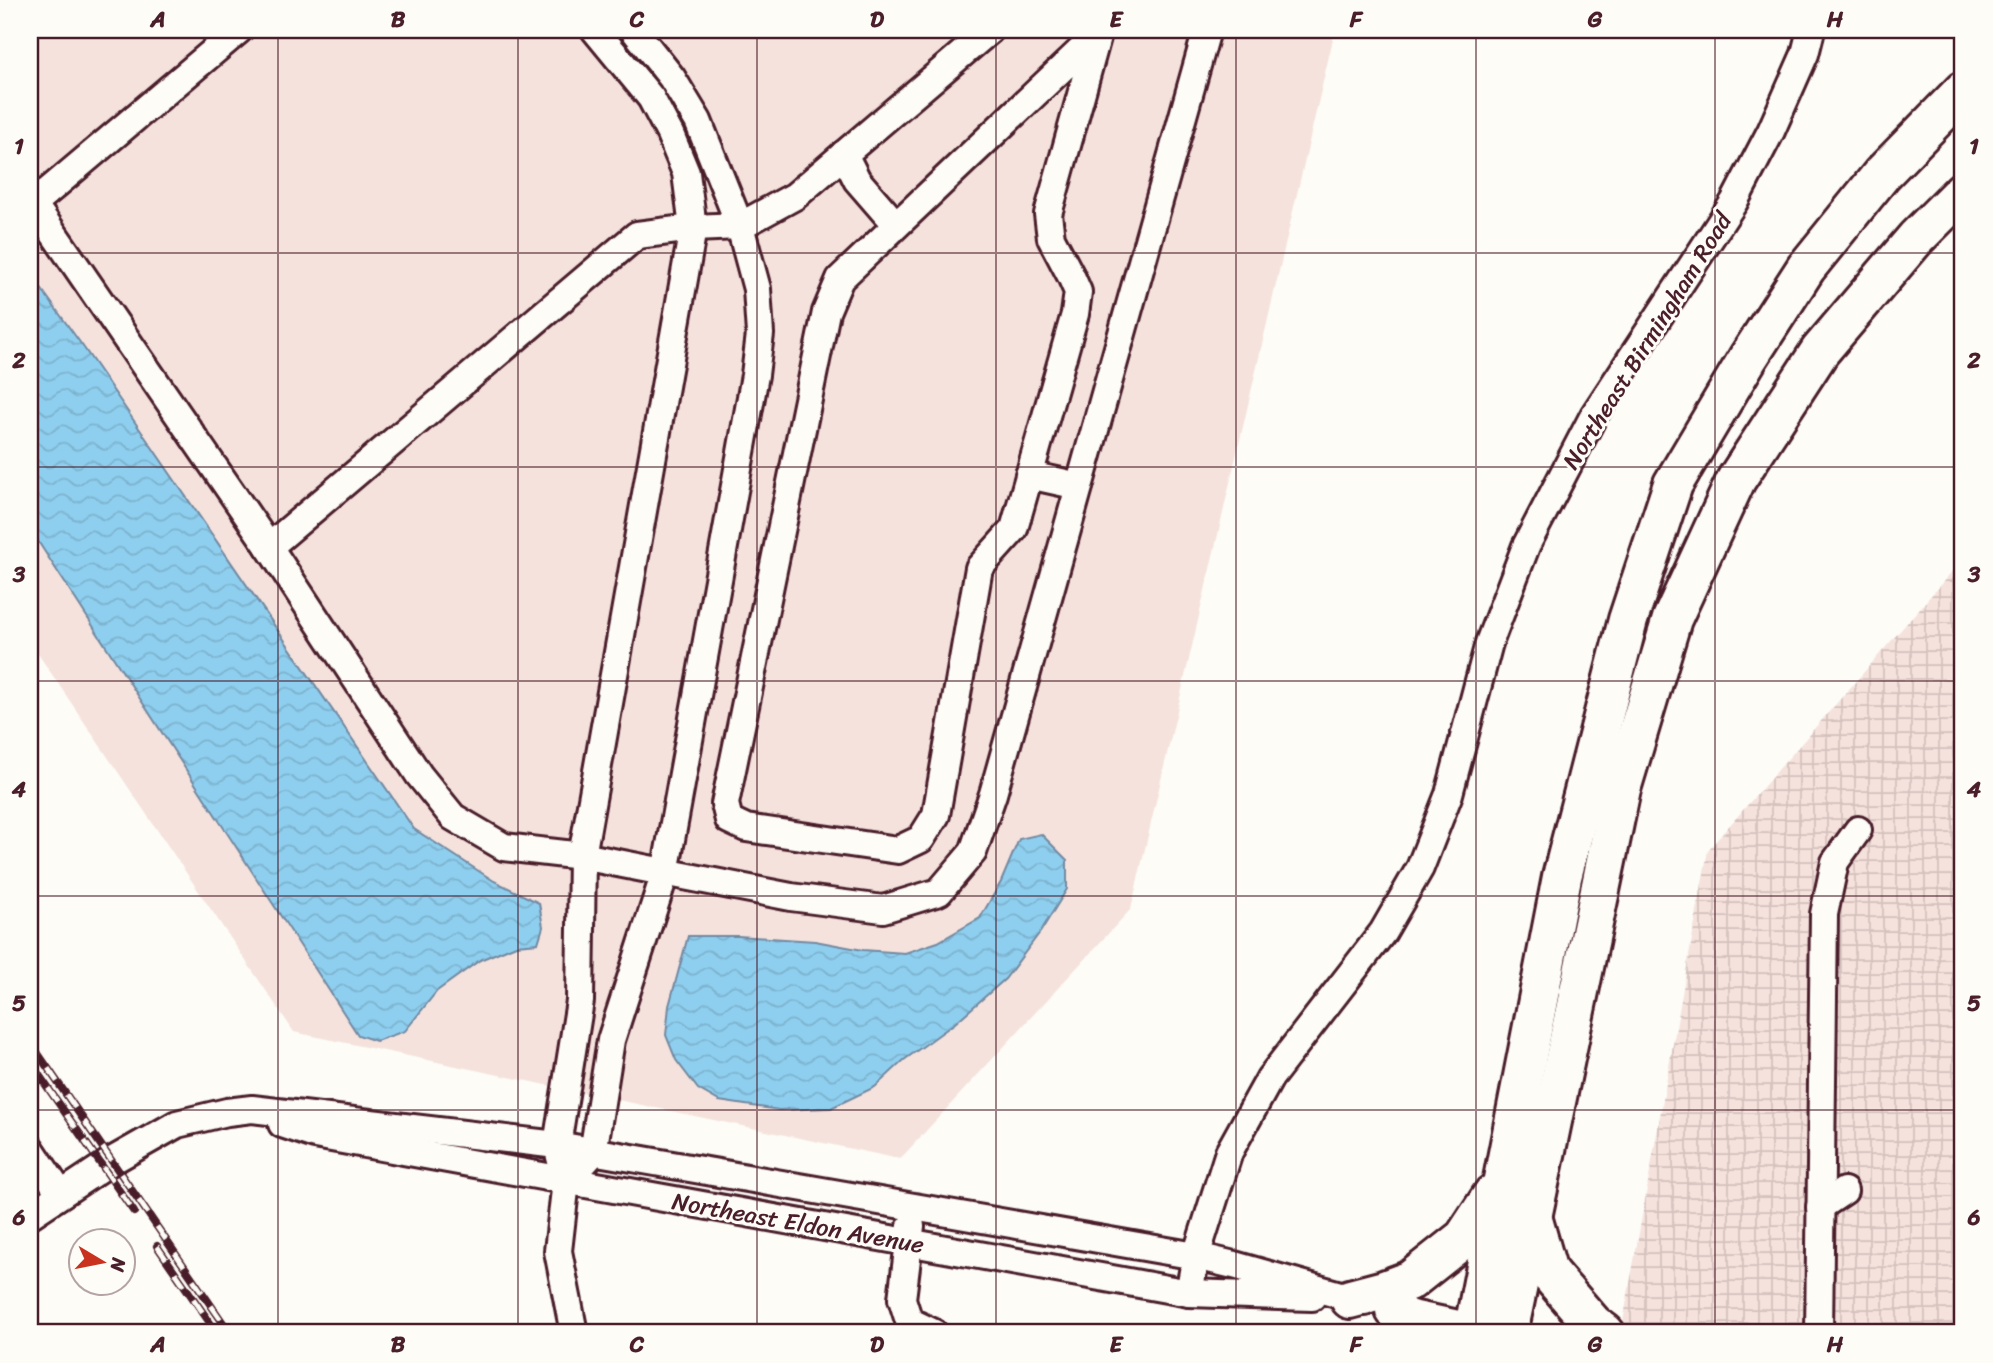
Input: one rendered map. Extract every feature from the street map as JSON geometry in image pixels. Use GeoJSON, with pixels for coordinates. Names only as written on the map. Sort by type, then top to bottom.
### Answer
{"type":"FeatureCollection","features":[{"type":"Feature","properties":{"kind":"highway"},"geometry":{"type":"LineString","coordinates":[[1489,1332],[1503,1178],[1562,877],[1628,620],[1673,484],[1748,358],[1806,268],[1882,174],[1963,91]]}},
{"type":"Feature","properties":{"kind":"highway"},"geometry":{"type":"LineString","coordinates":[[1489,1332],[1531,1214],[1621,789],[1672,619],[1736,480],[1821,351],[1916,238],[1963,191]]}},
{"type":"Feature","properties":{"kind":"highway"},"geometry":{"type":"LineString","coordinates":[[1350,1299],[1411,1280],[1464,1238],[1503,1178]]}},
{"type":"Feature","properties":{"kind":"highway"},"geometry":{"type":"LineString","coordinates":[[1531,1214],[1548,1272],[1593,1324],[1605,1333]]}},
{"type":"Feature","properties":{"kind":"street"},"geometry":{"type":"LineString","coordinates":[[239,30],[32,202],[268,547],[419,775],[453,817],[505,847],[582,856],[791,897],[883,909],[939,892],[973,852],[993,794],[1207,30]]}},
{"type":"Feature","properties":{"kind":"street"},"geometry":{"type":"LineString","coordinates":[[574,1333],[558,1251],[566,1181],[557,1145],[580,1001],[582,856],[693,228],[686,173],[670,134],[651,98],[595,30]]}},
{"type":"Feature","properties":{"kind":"street"},"geometry":{"type":"LineString","coordinates":[[566,1181],[593,1153],[611,1040],[665,873],[759,344],[757,289],[740,226],[698,121],[672,78],[634,30]]}},
{"type":"Feature","properties":{"kind":"street"},"geometry":{"type":"LineString","coordinates":[[268,547],[637,235],[740,226],[795,196],[990,30]]}},
{"type":"Feature","properties":{"kind":"street","name":"Northeast Birmingham Road"},"geometry":{"type":"LineString","coordinates":[[1189,1293],[1196,1256],[1229,1152],[1270,1078],[1383,932],[1420,868],[1449,794],[1489,642],[1527,546],[1594,415],[1734,202],[1771,131],[1805,54],[1811,30]]}},
{"type":"Feature","properties":{"kind":"street"},"geometry":{"type":"LineString","coordinates":[[1098,33],[1048,214],[1051,238],[1077,292],[1075,314],[1014,529],[979,568],[936,815],[921,839],[898,850],[746,828],[729,820],[725,804],[826,312],[840,279],[1098,33]]}},
{"type":"Feature","properties":{"kind":"street"},"geometry":{"type":"LineString","coordinates":[[844,154],[857,180],[896,225]]}},
{"type":"Feature","properties":{"kind":"street"},"geometry":{"type":"LineString","coordinates":[[1029,475],[1079,486]]}},
{"type":"Feature","properties":{"kind":"street"},"geometry":{"type":"LineString","coordinates":[[1819,1333],[1824,914],[1835,862],[1858,830]]}},
{"type":"Feature","properties":{"kind":"street","name":"Northeast Eldon Avenue"},"geometry":{"type":"LineString","coordinates":[[252,1109],[272,1121],[316,1135],[1189,1293],[1350,1299]]}},
{"type":"Feature","properties":{"kind":"street","name":"Northeast Eldon Avenue"},"geometry":{"type":"LineString","coordinates":[[40,1204],[177,1124],[252,1109],[557,1145],[1196,1256],[1350,1299],[1409,1322],[1489,1332]]}},
{"type":"Feature","properties":{"kind":"street"},"geometry":{"type":"LineString","coordinates":[[30,1148],[40,1204]]}},
{"type":"Feature","properties":{"kind":"street"},"geometry":{"type":"LineString","coordinates":[[1820,1207],[1844,1191]]}},
{"type":"Feature","properties":{"kind":"street"},"geometry":{"type":"LineString","coordinates":[[914,1207],[902,1299],[909,1321],[934,1333]]}},
{"type":"Feature","properties":{"kind":"shaded area"},"geometry":{"type":"Polygon","coordinates":[[[30,30],[1335,30],[1131,909],[900,1159],[294,1032],[30,642],[30,30]]]}},
{"type":"Feature","properties":{"kind":"shaded area"},"geometry":{"type":"Polygon","coordinates":[[[1963,559],[1963,1333],[1621,1333],[1708,850],[1963,559]]]}},
{"type":"Feature","properties":{"kind":"water"},"geometry":{"type":"Polygon","coordinates":[[[30,273],[414,829],[494,881],[539,903],[543,927],[538,943],[516,945],[480,960],[437,991],[405,1031],[376,1041],[358,1035],[30,529],[30,273]]]}},
{"type":"Feature","properties":{"kind":"water"},"geometry":{"type":"Polygon","coordinates":[[[1041,834],[1067,860],[1067,889],[1041,931],[1005,979],[955,1023],[904,1060],[875,1087],[831,1108],[779,1110],[719,1101],[698,1089],[676,1060],[666,1035],[669,1006],[688,936],[815,941],[863,950],[905,953],[938,942],[980,918],[1001,882],[1019,839],[1041,834]]]}},
{"type":"Feature","properties":{"kind":"railway"},"geometry":{"type":"LineString","coordinates":[[30,1042],[230,1333]]}},
{"type":"Feature","properties":{"kind":"railway"},"geometry":{"type":"LineString","coordinates":[[30,1062],[134,1212]]}},
{"type":"Feature","properties":{"kind":"railway"},"geometry":{"type":"LineString","coordinates":[[157,1246],[217,1333]]}}]}
